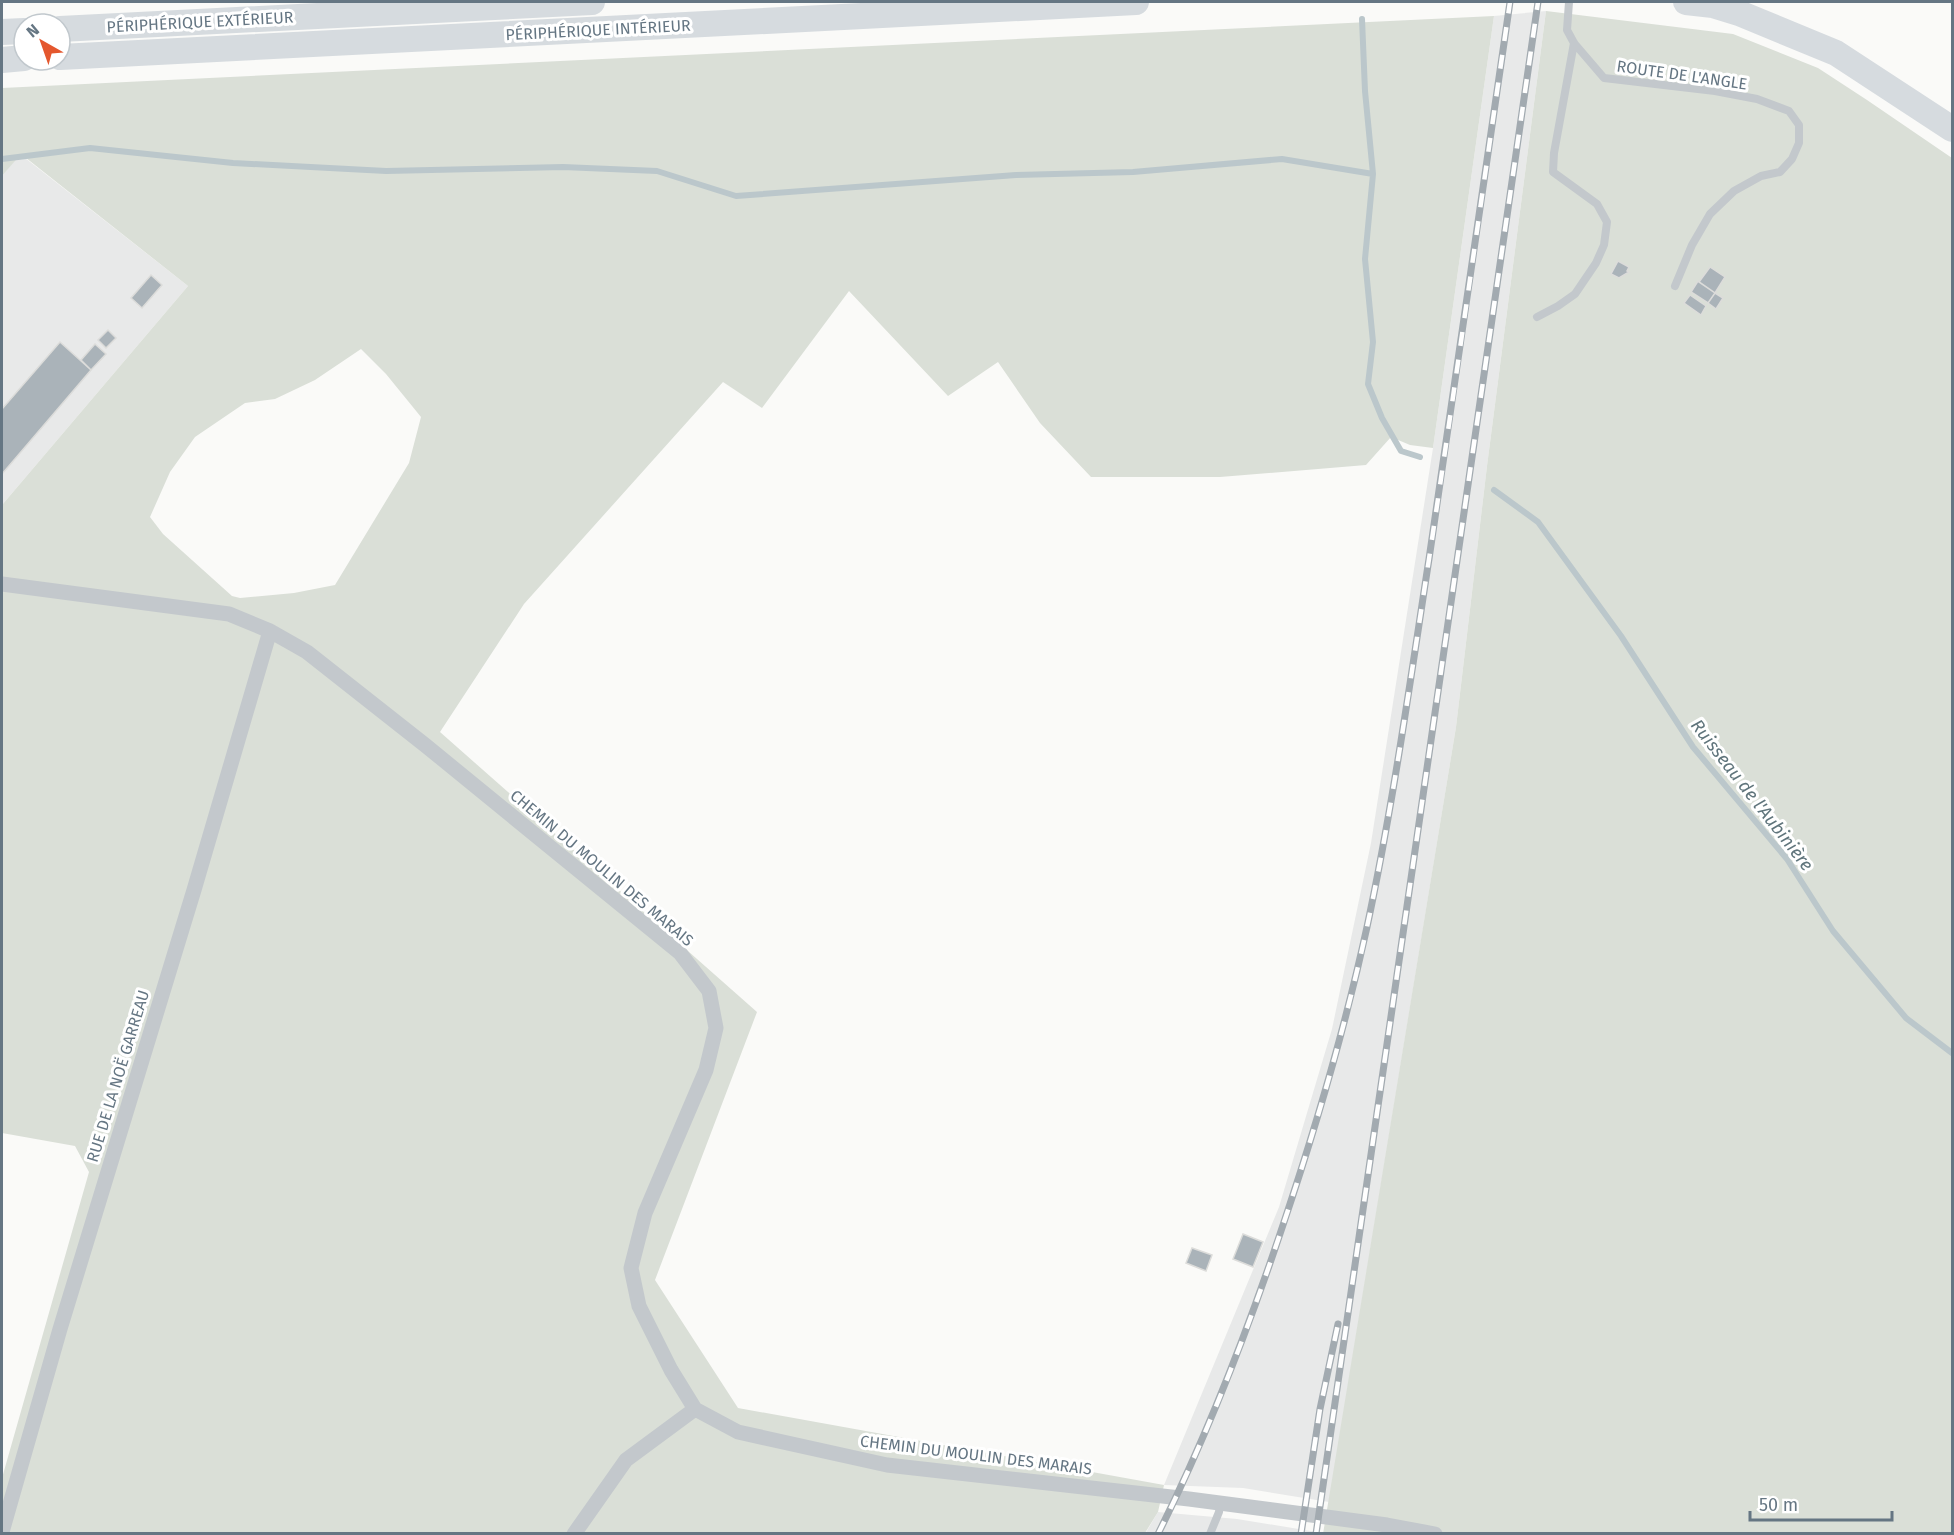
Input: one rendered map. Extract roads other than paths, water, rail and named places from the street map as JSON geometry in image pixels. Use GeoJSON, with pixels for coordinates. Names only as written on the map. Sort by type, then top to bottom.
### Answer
{"type":"FeatureCollection","features":[{"type":"Feature","properties":{"kind":"highway","name":"PÉRIPHÉRIQUE EXTÉRIEUR"},"geometry":{"type":"LineString","coordinates":[[72,28],[592,2]]}},
{"type":"Feature","properties":{"kind":"highway","name":"PÉRIPHÉRIQUE INTÉRIEUR"},"geometry":{"type":"LineString","coordinates":[[72,56],[1136,2]]}},
{"type":"Feature","properties":{"kind":"highway"},"geometry":{"type":"LineString","coordinates":[[1686,2],[1713,5],[1739,13],[1836,53],[1953,129]]}},
{"type":"Feature","properties":{"kind":"street","name":"CHEMIN DU MOULIN DES MARAIS"},"geometry":{"type":"LineString","coordinates":[[2,584],[229,614],[270,631],[307,652],[434,752],[680,953],[709,991],[716,1028],[706,1070],[645,1213],[631,1268],[639,1306],[671,1370],[695,1409],[738,1432],[887,1465],[1220,1503],[1435,1533]]}},
{"type":"Feature","properties":{"kind":"street","name":"RUE DE LA NOË GARREAU"},"geometry":{"type":"LineString","coordinates":[[3,1524],[270,631]]}},
{"type":"Feature","properties":{"kind":"street"},"geometry":{"type":"LineString","coordinates":[[574,1533],[626,1460],[695,1409]]}},
{"type":"Feature","properties":{"kind":"lane","name":"ROUTE DE L'ANGLE"},"geometry":{"type":"LineString","coordinates":[[1569,2],[1567,30],[1574,43],[1604,78],[1715,91],[1757,99],[1789,111],[1799,126],[1799,143],[1792,159],[1780,172],[1761,176],[1734,191],[1710,214],[1692,245],[1675,286]]}},
{"type":"Feature","properties":{"kind":"lane"},"geometry":{"type":"LineString","coordinates":[[1538,317],[1575,294],[1596,263],[1604,245],[1607,222],[1597,204],[1553,172],[1554,153],[1574,43]]}},
{"type":"Feature","properties":{"kind":"lane"},"geometry":{"type":"LineString","coordinates":[[1210,1533],[1219,1512],[1220,1503]]}},
{"type":"Feature","properties":{"kind":"waterway","name":"Ruisseau de l'Aubinière"},"geometry":{"type":"LineString","coordinates":[[1362,19],[1365,91],[1373,174],[1365,259],[1373,342],[1368,384],[1382,418],[1401,451],[1420,457]]}},
{"type":"Feature","properties":{"kind":"waterway"},"geometry":{"type":"LineString","coordinates":[[2,159],[90,148],[233,163],[386,171],[563,167],[657,171],[736,196],[1016,175],[1133,172],[1282,159],[1373,174]]}},
{"type":"Feature","properties":{"kind":"waterway","name":"Ruisseau de l'Aubinière"},"geometry":{"type":"LineString","coordinates":[[1494,490],[1538,522],[1621,636],[1693,747],[1787,859],[1833,931],[1906,1018],[1952,1053]]}},
{"type":"Feature","properties":{"kind":"railway"},"geometry":{"type":"LineString","coordinates":[[1158,1534],[1210,1420],[1270,1264],[1318,1114],[1367,927],[1408,697],[1510,2]]}},
{"type":"Feature","properties":{"kind":"railway"},"geometry":{"type":"LineString","coordinates":[[1316,1534],[1538,2]]}},
{"type":"Feature","properties":{"kind":"railway"},"geometry":{"type":"LineString","coordinates":[[1301,1534],[1320,1409],[1338,1324]]}}]}
